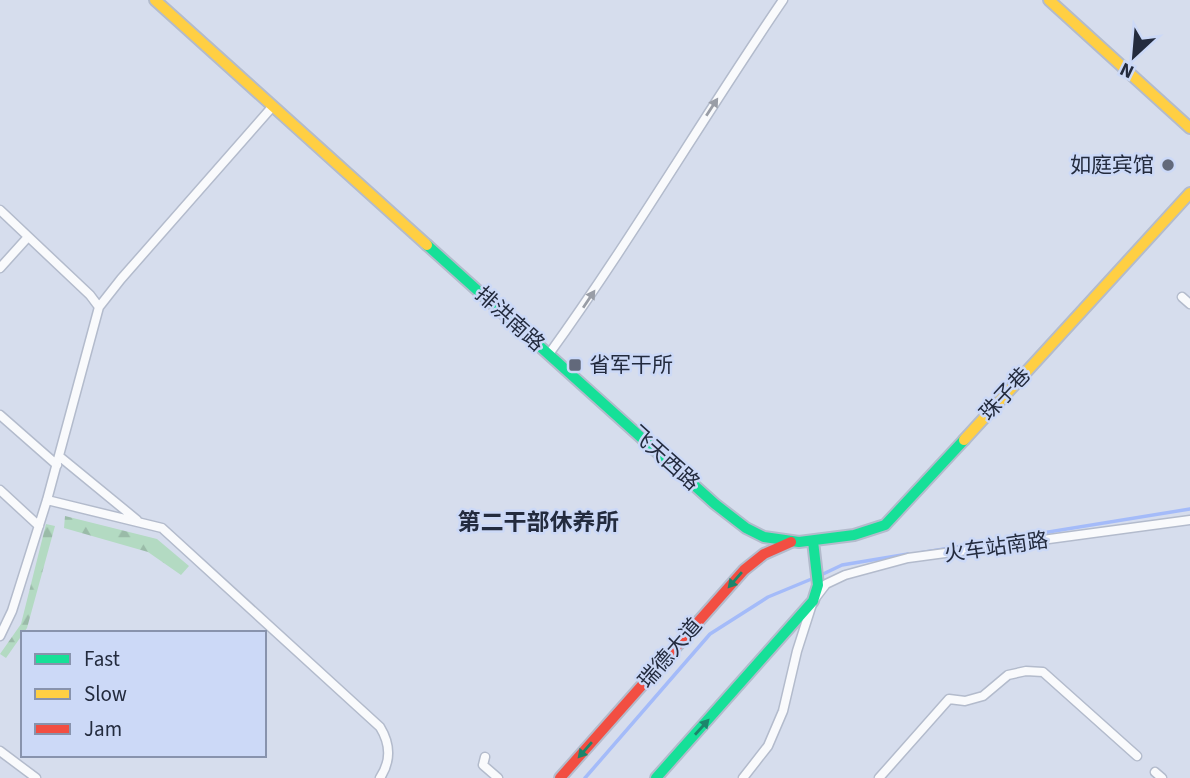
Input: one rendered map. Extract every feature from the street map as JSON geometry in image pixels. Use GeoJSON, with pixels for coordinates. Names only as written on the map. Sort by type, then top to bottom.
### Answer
{"type":"FeatureCollection","features":[{"type":"Feature","properties":{"kind":"street","name":"排洪南路"},"geometry":{"type":"LineString","coordinates":[[155,0],[549,354],[589,299],[783,0]]}},
{"type":"Feature","properties":{"kind":"street"},"geometry":{"type":"LineString","coordinates":[[1049,0],[1190,128]]}},
{"type":"Feature","properties":{"kind":"street"},"geometry":{"type":"LineString","coordinates":[[1,634],[12,611],[47,500],[99,307],[273,106]]}},
{"type":"Feature","properties":{"kind":"street","name":"珠子巷"},"geometry":{"type":"LineString","coordinates":[[791,542],[865,534],[885,525],[1190,193]]}},
{"type":"Feature","properties":{"kind":"street"},"geometry":{"type":"LineString","coordinates":[[0,210],[90,295],[99,307]]}},
{"type":"Feature","properties":{"kind":"street"},"geometry":{"type":"LineString","coordinates":[[0,268],[28,237]]}},
{"type":"Feature","properties":{"kind":"street"},"geometry":{"type":"LineString","coordinates":[[1182,297],[1190,304]]}},
{"type":"Feature","properties":{"kind":"street","name":"飞天西路"},"geometry":{"type":"LineString","coordinates":[[549,354],[715,503],[750,531],[766,539],[791,542]]}},
{"type":"Feature","properties":{"kind":"street"},"geometry":{"type":"LineString","coordinates":[[0,415],[139,522]]}},
{"type":"Feature","properties":{"kind":"street"},"geometry":{"type":"LineString","coordinates":[[0,490],[39,526]]}},
{"type":"Feature","properties":{"kind":"street"},"geometry":{"type":"LineString","coordinates":[[47,500],[162,527],[380,727],[387,737],[389,754],[380,778]]}},
{"type":"Feature","properties":{"kind":"street","name":"火车站南路"},"geometry":{"type":"LineString","coordinates":[[813,601],[826,584],[845,575],[908,558],[1190,520]]}},
{"type":"Feature","properties":{"kind":"street"},"geometry":{"type":"LineString","coordinates":[[743,778],[768,746],[783,711],[797,651],[818,585],[813,541]]}},
{"type":"Feature","properties":{"kind":"street","name":"瑞德大道"},"geometry":{"type":"LineString","coordinates":[[560,778],[744,570],[764,554],[791,542]]}},
{"type":"Feature","properties":{"kind":"street"},"geometry":{"type":"LineString","coordinates":[[656,778],[813,601]]}},
{"type":"Feature","properties":{"kind":"street"},"geometry":{"type":"LineString","coordinates":[[879,778],[948,699],[965,701],[983,696],[1008,675],[1026,671],[1042,672],[1137,756]]}},
{"type":"Feature","properties":{"kind":"street"},"geometry":{"type":"LineString","coordinates":[[0,751],[36,778]]}},
{"type":"Feature","properties":{"kind":"street"},"geometry":{"type":"LineString","coordinates":[[485,757],[483,765],[498,778]]}},
{"type":"Feature","properties":{"kind":"green space"},"geometry":{"type":"Polygon","coordinates":[[[65,516],[157,539],[189,566],[181,575],[148,552],[64,528],[65,516]]]}},
{"type":"Feature","properties":{"kind":"green space"},"geometry":{"type":"Polygon","coordinates":[[[46,524],[55,526],[27,628],[21,631],[21,637],[6,658],[0,654],[21,624],[46,524]]]}},
{"type":"Feature","properties":{"kind":"waterway"},"geometry":{"type":"LineString","coordinates":[[919,553],[1190,509]]}},
{"type":"Feature","properties":{"kind":"waterway"},"geometry":{"type":"LineString","coordinates":[[821,575],[842,565],[908,554]]}},
{"type":"Feature","properties":{"kind":"waterway"},"geometry":{"type":"LineString","coordinates":[[585,778],[710,634],[768,597],[814,578]]}},
{"type":"Feature","properties":{"kind":"traffic: fast"},"geometry":{"type":"LineString","coordinates":[[427,245],[715,504],[746,528],[764,537],[799,542],[854,535],[885,525],[964,440]]}},
{"type":"Feature","properties":{"kind":"traffic: fast"},"geometry":{"type":"LineString","coordinates":[[656,778],[813,601],[818,585],[813,541]]}},
{"type":"Feature","properties":{"kind":"traffic: slow"},"geometry":{"type":"LineString","coordinates":[[155,0],[427,245]]}},
{"type":"Feature","properties":{"kind":"traffic: slow"},"geometry":{"type":"LineString","coordinates":[[1049,0],[1190,128]]}},
{"type":"Feature","properties":{"kind":"traffic: slow"},"geometry":{"type":"LineString","coordinates":[[964,440],[1190,193]]}},
{"type":"Feature","properties":{"kind":"traffic: jam"},"geometry":{"type":"LineString","coordinates":[[560,778],[744,570],[764,554],[791,542]]}},
{"type":"Feature","properties":{"kind":"place","name":"如庭宾馆"},"geometry":{"type":"Point","coordinates":[1168,165]}},
{"type":"Feature","properties":{"kind":"place","name":"省军干所"},"geometry":{"type":"Point","coordinates":[575,365]}},
{"type":"Feature","properties":{"kind":"district","name":"第二干部休养所"},"geometry":{"type":"Point","coordinates":[538,522]}}]}
